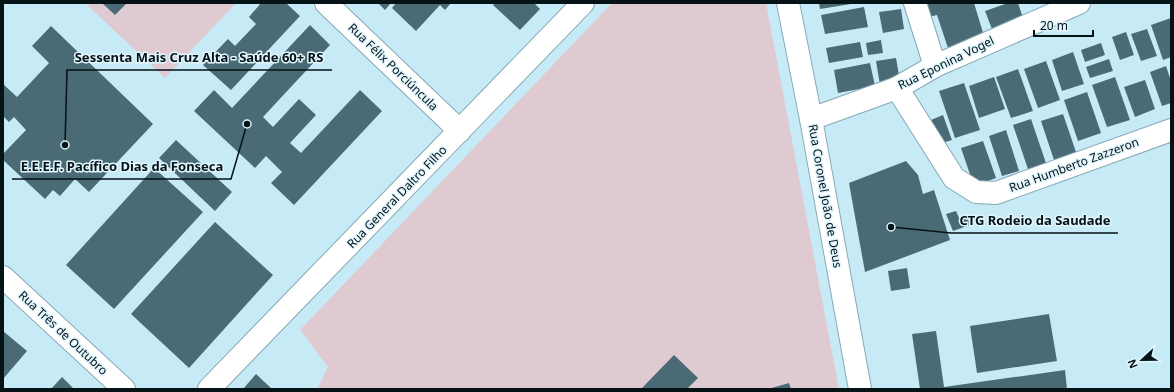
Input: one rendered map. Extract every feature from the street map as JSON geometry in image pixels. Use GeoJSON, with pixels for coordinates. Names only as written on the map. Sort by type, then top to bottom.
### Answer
{"type":"FeatureCollection","features":[{"type":"Feature","properties":{"kind":"street","name":"Rua Félix Porciúncula"},"geometry":{"type":"LineString","coordinates":[[326,3],[460,131]]}},
{"type":"Feature","properties":{"kind":"street","name":"Rua General Daltro Filho"},"geometry":{"type":"LineString","coordinates":[[209,389],[583,3]]}},
{"type":"Feature","properties":{"kind":"street","name":"Rua Coronel João de Deus"},"geometry":{"type":"LineString","coordinates":[[788,3],[812,119],[860,389]]}},
{"type":"Feature","properties":{"kind":"street"},"geometry":{"type":"LineString","coordinates":[[915,3],[935,66]]}},
{"type":"Feature","properties":{"kind":"street","name":"Rua Eponina Vogel"},"geometry":{"type":"LineString","coordinates":[[812,119],[897,88],[935,66],[1047,9],[1079,3]]}},
{"type":"Feature","properties":{"kind":"street","name":"Rua Humberto Zazzeron"},"geometry":{"type":"LineString","coordinates":[[897,88],[954,178],[976,192],[996,192],[1171,130]]}},
{"type":"Feature","properties":{"kind":"street","name":"Rua Três de Outubro"},"geometry":{"type":"LineString","coordinates":[[3,277],[124,389]]}},
{"type":"Feature","properties":{"kind":"shaded area"},"geometry":{"type":"Polygon","coordinates":[[[85,3],[236,3],[165,78],[85,3]]]}},
{"type":"Feature","properties":{"kind":"shaded area"},"geometry":{"type":"Polygon","coordinates":[[[612,3],[766,3],[839,389],[317,389],[328,367],[300,330],[612,3]]]}},
{"type":"Feature","properties":{"kind":"building"},"geometry":{"type":"Polygon","coordinates":[[[102,3],[127,3],[115,15],[102,3]]]}},
{"type":"Feature","properties":{"kind":"building"},"geometry":{"type":"Polygon","coordinates":[[[261,3],[286,3],[300,16],[231,90],[203,65],[228,39],[235,46],[256,24],[249,17],[261,3]]]}},
{"type":"Feature","properties":{"kind":"building"},"geometry":{"type":"Polygon","coordinates":[[[378,3],[391,3],[385,10],[378,3]]]}},
{"type":"Feature","properties":{"kind":"building"},"geometry":{"type":"Polygon","coordinates":[[[396,3],[451,3],[445,10],[440,5],[416,31],[392,8],[396,3]]]}},
{"type":"Feature","properties":{"kind":"building"},"geometry":{"type":"Polygon","coordinates":[[[495,3],[534,3],[540,9],[520,30],[493,5],[495,3]]]}},
{"type":"Feature","properties":{"kind":"building"},"geometry":{"type":"Polygon","coordinates":[[[819,3],[851,3],[851,4],[820,9],[819,3]]]}},
{"type":"Feature","properties":{"kind":"building"},"geometry":{"type":"Polygon","coordinates":[[[920,3],[974,3],[984,36],[948,48],[937,15],[925,18],[920,3]]]}},
{"type":"Feature","properties":{"kind":"building"},"geometry":{"type":"Polygon","coordinates":[[[1008,3],[1018,3],[1023,18],[992,29],[985,11],[1008,3]]]}},
{"type":"Feature","properties":{"kind":"building"},"geometry":{"type":"Polygon","coordinates":[[[864,7],[868,27],[825,34],[821,15],[864,7]]]}},
{"type":"Feature","properties":{"kind":"building"},"geometry":{"type":"Polygon","coordinates":[[[901,9],[904,29],[883,33],[879,12],[901,9]]]}},
{"type":"Feature","properties":{"kind":"building"},"geometry":{"type":"Polygon","coordinates":[[[1171,18],[1171,57],[1163,60],[1151,25],[1171,18]]]}},
{"type":"Feature","properties":{"kind":"building"},"geometry":{"type":"Polygon","coordinates":[[[310,25],[330,45],[263,117],[273,127],[299,99],[316,115],[290,143],[301,153],[360,90],[382,111],[294,205],[271,183],[282,172],[266,156],[255,168],[194,111],[214,90],[232,108],[310,25]]]}},
{"type":"Feature","properties":{"kind":"building"},"geometry":{"type":"Polygon","coordinates":[[[51,26],[153,124],[89,192],[75,179],[60,196],[53,190],[45,199],[3,160],[3,154],[26,130],[14,117],[9,122],[3,116],[3,84],[17,97],[49,63],[32,46],[51,26]]]}},
{"type":"Feature","properties":{"kind":"building"},"geometry":{"type":"Polygon","coordinates":[[[1147,29],[1157,56],[1141,61],[1131,34],[1147,29]]]}},
{"type":"Feature","properties":{"kind":"building"},"geometry":{"type":"Polygon","coordinates":[[[1126,32],[1134,55],[1120,60],[1112,37],[1126,32]]]}},
{"type":"Feature","properties":{"kind":"building"},"geometry":{"type":"Polygon","coordinates":[[[881,40],[883,53],[868,55],[866,43],[881,40]]]}},
{"type":"Feature","properties":{"kind":"building"},"geometry":{"type":"Polygon","coordinates":[[[860,42],[863,57],[829,63],[826,48],[860,42]]]}},
{"type":"Feature","properties":{"kind":"building"},"geometry":{"type":"Polygon","coordinates":[[[1101,43],[1105,55],[1085,62],[1081,50],[1101,43]]]}},
{"type":"Feature","properties":{"kind":"building"},"geometry":{"type":"Polygon","coordinates":[[[1073,52],[1084,84],[1062,91],[1052,60],[1073,52]]]}},
{"type":"Feature","properties":{"kind":"building"},"geometry":{"type":"Polygon","coordinates":[[[896,58],[900,81],[880,85],[876,61],[896,58]]]}},
{"type":"Feature","properties":{"kind":"building"},"geometry":{"type":"Polygon","coordinates":[[[1109,59],[1113,71],[1090,78],[1086,67],[1109,59]]]}},
{"type":"Feature","properties":{"kind":"building"},"geometry":{"type":"Polygon","coordinates":[[[1046,61],[1060,100],[1038,108],[1024,69],[1046,61]]]}},
{"type":"Feature","properties":{"kind":"building"},"geometry":{"type":"Polygon","coordinates":[[[870,63],[875,86],[838,93],[834,70],[870,63]]]}},
{"type":"Feature","properties":{"kind":"building"},"geometry":{"type":"Polygon","coordinates":[[[1166,66],[1171,81],[1171,103],[1162,106],[1150,72],[1166,66]]]}},
{"type":"Feature","properties":{"kind":"building"},"geometry":{"type":"Polygon","coordinates":[[[1018,69],[1033,111],[1011,118],[996,77],[1018,69]]]}},
{"type":"Feature","properties":{"kind":"building"},"geometry":{"type":"Polygon","coordinates":[[[994,77],[1005,109],[979,118],[969,86],[994,77]]]}},
{"type":"Feature","properties":{"kind":"building"},"geometry":{"type":"Polygon","coordinates":[[[1115,77],[1130,120],[1107,127],[1092,85],[1115,77]]]}},
{"type":"Feature","properties":{"kind":"building"},"geometry":{"type":"Polygon","coordinates":[[[1145,80],[1155,109],[1135,117],[1124,87],[1145,80]]]}},
{"type":"Feature","properties":{"kind":"building"},"geometry":{"type":"Polygon","coordinates":[[[964,83],[980,130],[955,138],[939,91],[964,83]]]}},
{"type":"Feature","properties":{"kind":"building"},"geometry":{"type":"Polygon","coordinates":[[[1087,92],[1101,133],[1078,141],[1064,100],[1087,92]]]}},
{"type":"Feature","properties":{"kind":"building"},"geometry":{"type":"Polygon","coordinates":[[[1063,114],[1077,155],[1055,163],[1041,121],[1063,114]]]}},
{"type":"Feature","properties":{"kind":"building"},"geometry":{"type":"Polygon","coordinates":[[[943,115],[952,140],[939,144],[931,120],[943,115]]]}},
{"type":"Feature","properties":{"kind":"building"},"geometry":{"type":"Polygon","coordinates":[[[1031,119],[1048,169],[1030,175],[1013,125],[1031,119]]]}},
{"type":"Feature","properties":{"kind":"building"},"geometry":{"type":"Polygon","coordinates":[[[1006,130],[1019,171],[1002,176],[989,136],[1006,130]]]}},
{"type":"Feature","properties":{"kind":"building"},"geometry":{"type":"Polygon","coordinates":[[[176,140],[232,192],[215,211],[159,158],[176,140]]]}},
{"type":"Feature","properties":{"kind":"building"},"geometry":{"type":"Polygon","coordinates":[[[983,141],[996,178],[974,186],[961,148],[983,141]]]}},
{"type":"Feature","properties":{"kind":"building"},"geometry":{"type":"Polygon","coordinates":[[[906,161],[918,175],[923,194],[934,190],[950,240],[865,272],[849,183],[906,161]]]}},
{"type":"Feature","properties":{"kind":"building"},"geometry":{"type":"Polygon","coordinates":[[[154,168],[203,212],[114,309],[66,265],[154,168]]]}},
{"type":"Feature","properties":{"kind":"building"},"geometry":{"type":"Polygon","coordinates":[[[956,211],[959,218],[966,215],[970,225],[953,231],[946,214],[956,211]]]}},
{"type":"Feature","properties":{"kind":"building"},"geometry":{"type":"Polygon","coordinates":[[[215,222],[273,275],[189,368],[131,314],[215,222]]]}},
{"type":"Feature","properties":{"kind":"building"},"geometry":{"type":"Polygon","coordinates":[[[907,268],[910,288],[891,291],[888,271],[907,268]]]}},
{"type":"Feature","properties":{"kind":"building"},"geometry":{"type":"Polygon","coordinates":[[[1049,314],[1057,361],[977,373],[970,326],[1049,314]]]}},
{"type":"Feature","properties":{"kind":"building"},"geometry":{"type":"Polygon","coordinates":[[[3,331],[27,351],[3,379],[3,331]]]}},
{"type":"Feature","properties":{"kind":"building"},"geometry":{"type":"Polygon","coordinates":[[[936,331],[944,387],[1065,370],[1067,389],[920,389],[912,334],[936,331]]]}},
{"type":"Feature","properties":{"kind":"building"},"geometry":{"type":"Polygon","coordinates":[[[674,355],[698,378],[687,389],[641,389],[674,355]]]}},
{"type":"Feature","properties":{"kind":"building"},"geometry":{"type":"Polygon","coordinates":[[[256,374],[272,389],[243,389],[256,374]]]}},
{"type":"Feature","properties":{"kind":"building"},"geometry":{"type":"Polygon","coordinates":[[[62,377],[74,389],[51,389],[62,377]]]}},
{"type":"Feature","properties":{"kind":"building"},"geometry":{"type":"Polygon","coordinates":[[[789,383],[791,389],[768,389],[789,383]]]}},
{"type":"Feature","properties":{"kind":"place","name":"E.E.E.F. Pacífico Dias da Fonseca"},"geometry":{"type":"Point","coordinates":[247,124]}},
{"type":"Feature","properties":{"kind":"place","name":"Sessenta Mais Cruz Alta - Saúde 60+ RS"},"geometry":{"type":"Point","coordinates":[65,145]}},
{"type":"Feature","properties":{"kind":"place","name":"CTG Rodeio da Saudade"},"geometry":{"type":"Point","coordinates":[891,227]}}]}
